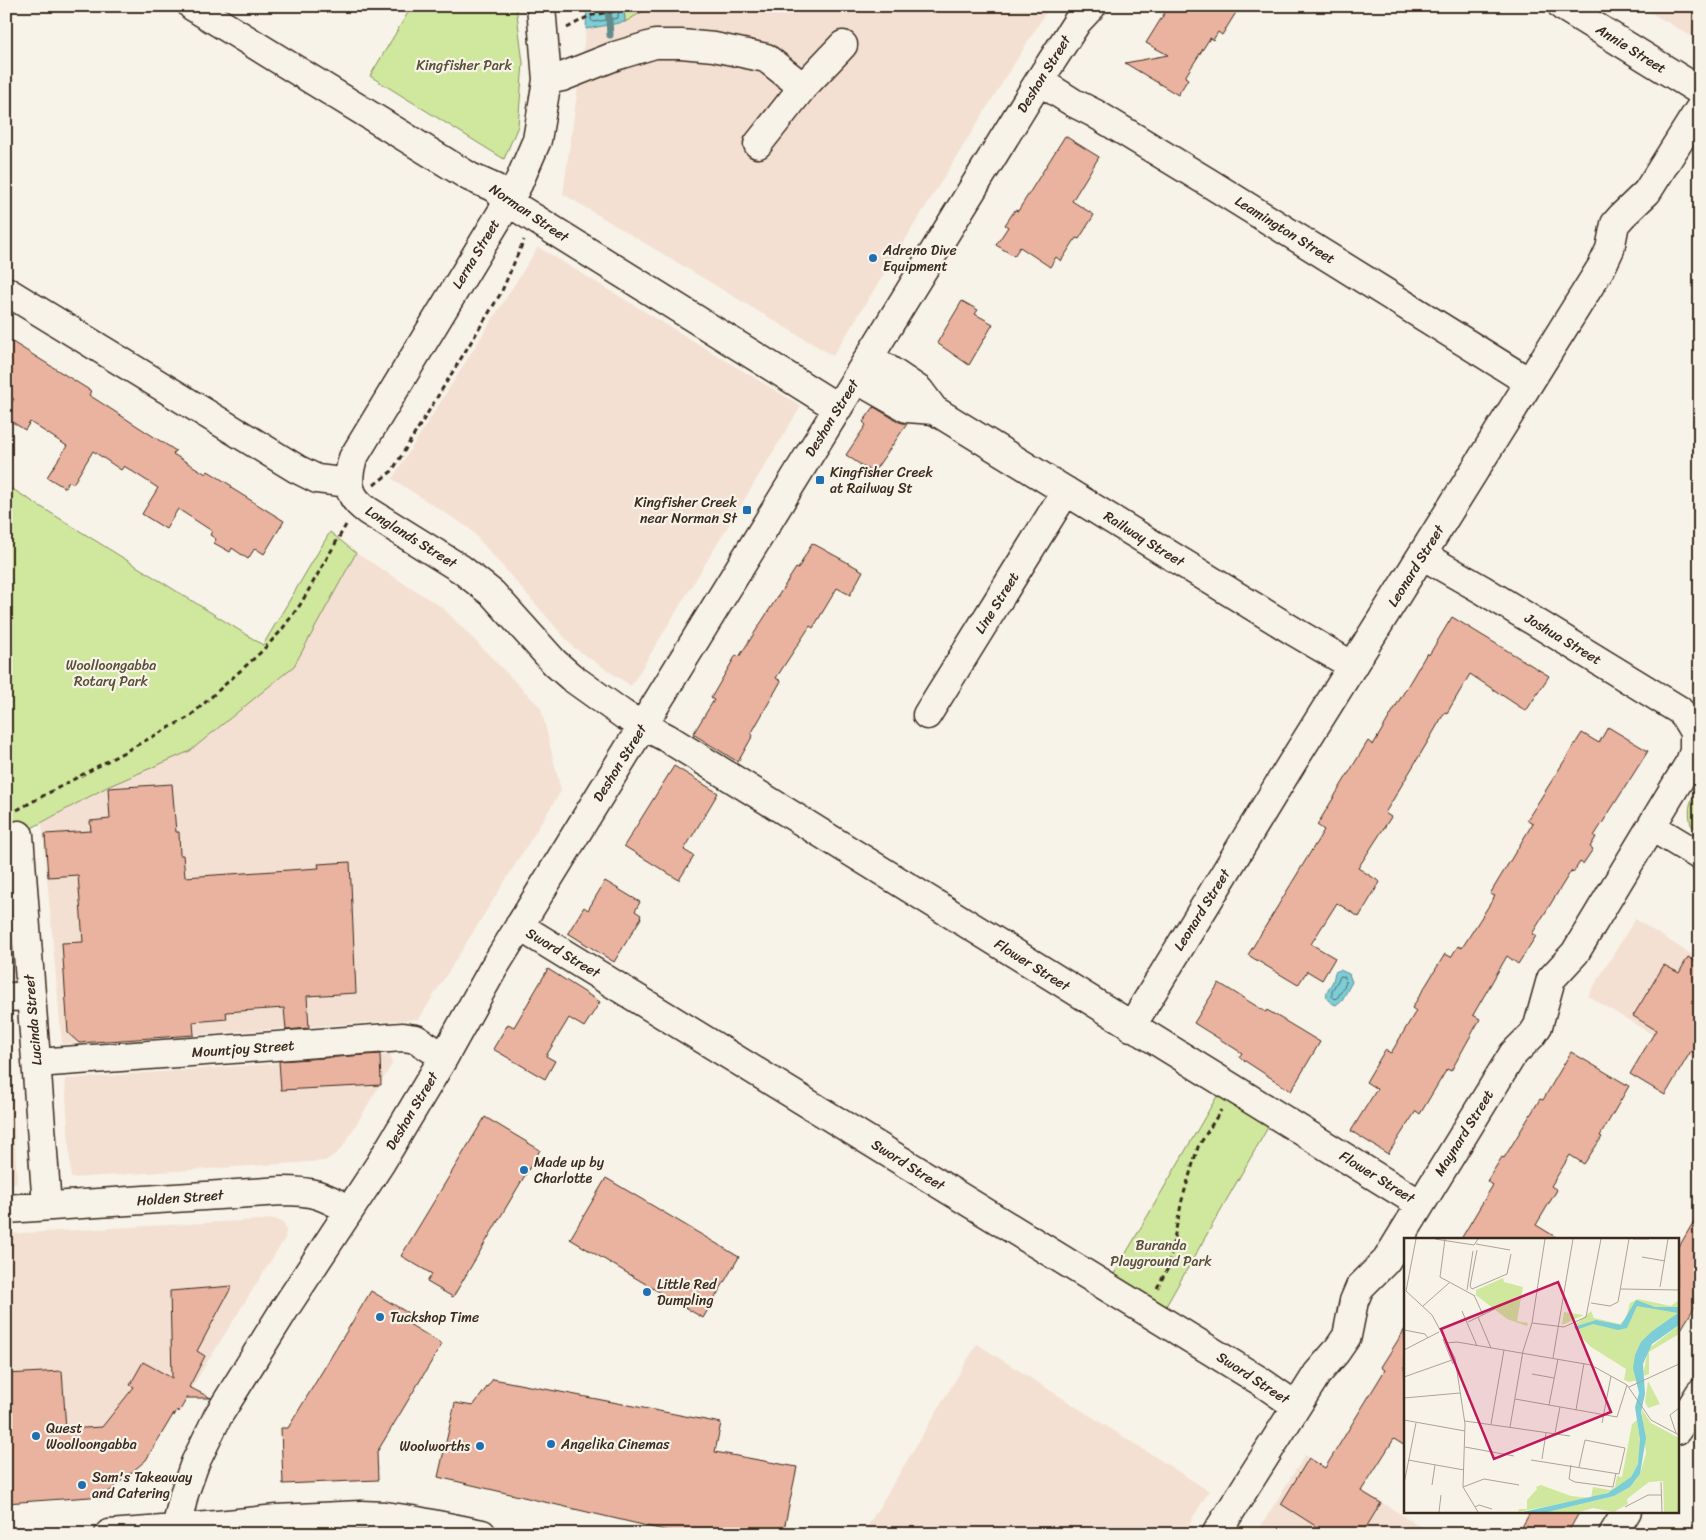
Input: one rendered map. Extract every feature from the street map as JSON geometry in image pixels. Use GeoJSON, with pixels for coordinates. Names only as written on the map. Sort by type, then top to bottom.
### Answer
{"type":"FeatureCollection","features":[{"type":"Feature","properties":{"kind":"street","name":"Norman Street"},"geometry":{"type":"LineString","coordinates":[[192,6],[470,177],[495,188],[508,202],[838,408]]}},
{"type":"Feature","properties":{"kind":"street","name":"Lerna Street"},"geometry":{"type":"LineString","coordinates":[[349,483],[348,475],[353,458],[508,202],[537,140],[547,80],[541,6]]}},
{"type":"Feature","properties":{"kind":"street","name":"Deshon Street"},"geometry":{"type":"LineString","coordinates":[[175,1532],[184,1494],[194,1464],[218,1416],[284,1310],[380,1164],[444,1057],[493,968],[1039,81],[1077,22],[1092,6]]}},
{"type":"Feature","properties":{"kind":"street","name":"Annie Street"},"geometry":{"type":"LineString","coordinates":[[1562,6],[1700,91]]}},
{"type":"Feature","properties":{"kind":"street"},"geometry":{"type":"LineString","coordinates":[[547,80],[562,77],[615,56],[655,44],[681,44],[714,47],[766,58],[803,87]]}},
{"type":"Feature","properties":{"kind":"street"},"geometry":{"type":"LineString","coordinates":[[758,144],[803,87],[843,45]]}},
{"type":"Feature","properties":{"kind":"street","name":"Leamington Street"},"geometry":{"type":"LineString","coordinates":[[1039,81],[1174,162],[1529,382]]}},
{"type":"Feature","properties":{"kind":"street","name":"Leonard Street"},"geometry":{"type":"LineString","coordinates":[[1131,1026],[1608,256],[1615,224],[1650,187],[1700,108]]}},
{"type":"Feature","properties":{"kind":"street"},"geometry":{"type":"LineString","coordinates":[[6,291],[297,469],[317,479],[349,483]]}},
{"type":"Feature","properties":{"kind":"street","name":"Railway Street"},"geometry":{"type":"LineString","coordinates":[[863,368],[906,408],[934,410],[1295,632],[1354,666]]}},
{"type":"Feature","properties":{"kind":"street","name":"Longlands Street"},"geometry":{"type":"LineString","coordinates":[[349,483],[350,491],[360,506],[461,569],[493,594],[555,663],[571,677],[624,716],[643,725]]}},
{"type":"Feature","properties":{"kind":"street","name":"Line Street"},"geometry":{"type":"LineString","coordinates":[[927,715],[1066,491]]}},
{"type":"Feature","properties":{"kind":"street","name":"Joshua Street"},"geometry":{"type":"LineString","coordinates":[[1422,555],[1679,710],[1697,730]]}},
{"type":"Feature","properties":{"kind":"street","name":"Flower Street"},"geometry":{"type":"LineString","coordinates":[[643,725],[1131,1026],[1235,1088],[1420,1204]]}},
{"type":"Feature","properties":{"kind":"street","name":"Maynard Street"},"geometry":{"type":"LineString","coordinates":[[1216,1534],[1316,1374],[1336,1352],[1346,1336],[1354,1301],[1360,1287],[1386,1261],[1513,1054],[1532,1035],[1538,1026],[1551,979],[1575,952],[1652,827],[1690,762],[1694,751],[1697,730]]}},
{"type":"Feature","properties":{"kind":"street"},"geometry":{"type":"LineString","coordinates":[[1652,827],[1700,856]]}},
{"type":"Feature","properties":{"kind":"street","name":"Lucinda Street"},"geometry":{"type":"LineString","coordinates":[[19,835],[18,997],[36,1063],[47,1206]]}},
{"type":"Feature","properties":{"kind":"street","name":"Sword Street"},"geometry":{"type":"LineString","coordinates":[[519,926],[1260,1381],[1296,1406]]}},
{"type":"Feature","properties":{"kind":"street","name":"Mountjoy Street"},"geometry":{"type":"LineString","coordinates":[[36,1063],[403,1037],[416,1039],[444,1057]]}},
{"type":"Feature","properties":{"kind":"street","name":"Holden Street"},"geometry":{"type":"LineString","coordinates":[[6,1209],[304,1191],[319,1194],[349,1210]]}},
{"type":"Feature","properties":{"kind":"street"},"geometry":{"type":"LineString","coordinates":[[1678,1428],[1700,1394]]}},
{"type":"Feature","properties":{"kind":"street"},"geometry":{"type":"LineString","coordinates":[[1613,1534],[1626,1512]]}},
{"type":"Feature","properties":{"kind":"street"},"geometry":{"type":"LineString","coordinates":[[109,1534],[175,1532],[277,1519],[362,1515],[403,1518],[482,1534]]}},
{"type":"Feature","properties":{"kind":"path"},"geometry":{"type":"LineString","coordinates":[[570,26],[589,16],[637,6]]}},
{"type":"Feature","properties":{"kind":"path"},"geometry":{"type":"LineString","coordinates":[[1145,1311],[1168,1268],[1182,1200],[1198,1148],[1235,1088]]}},
{"type":"Feature","properties":{"kind":"shaded area"},"geometry":{"type":"Polygon","coordinates":[[[652,6],[1050,6],[833,356],[563,194],[586,29],[625,22],[652,6]]]}},
{"type":"Feature","properties":{"kind":"shaded area"},"geometry":{"type":"Polygon","coordinates":[[[1639,6],[1700,6],[1700,41],[1639,6]]]}},
{"type":"Feature","properties":{"kind":"shaded area"},"geometry":{"type":"Polygon","coordinates":[[[538,247],[801,406],[631,686],[573,647],[469,528],[392,479],[538,247]]]}},
{"type":"Feature","properties":{"kind":"shaded area"},"geometry":{"type":"Polygon","coordinates":[[[356,553],[443,608],[541,708],[561,791],[419,1019],[62,1044],[42,823],[107,787],[190,751],[294,666],[356,553]]]}},
{"type":"Feature","properties":{"kind":"shaded area"},"geometry":{"type":"Polygon","coordinates":[[[1635,919],[1700,960],[1700,1063],[1588,996],[1635,919]]]}},
{"type":"Feature","properties":{"kind":"shaded area"},"geometry":{"type":"Polygon","coordinates":[[[6,1031],[9,1036],[17,1183],[6,1183],[6,1031]]]}},
{"type":"Feature","properties":{"kind":"shaded area"},"geometry":{"type":"Polygon","coordinates":[[[390,1055],[392,1064],[344,1145],[337,1153],[325,1161],[71,1178],[65,1079],[390,1055]]]}},
{"type":"Feature","properties":{"kind":"shaded area"},"geometry":{"type":"Polygon","coordinates":[[[275,1219],[284,1224],[286,1230],[285,1238],[146,1460],[6,1502],[6,1234],[275,1219]]]}},
{"type":"Feature","properties":{"kind":"shaded area"},"geometry":{"type":"Polygon","coordinates":[[[977,1344],[1209,1491],[1183,1534],[863,1534],[977,1344]]]}},
{"type":"Feature","properties":{"kind":"shaded area"},"geometry":{"type":"Polygon","coordinates":[[[1305,1455],[1433,1534],[1256,1534],[1305,1455]]]}},
{"type":"Feature","properties":{"kind":"green space","name":"Kingfisher Park"},"geometry":{"type":"Polygon","coordinates":[[[412,6],[516,6],[523,63],[518,126],[504,159],[370,76],[412,6]]]}},
{"type":"Feature","properties":{"kind":"green space"},"geometry":{"type":"Polygon","coordinates":[[[559,6],[608,6],[581,11],[561,12],[559,11],[559,6]]]}},
{"type":"Feature","properties":{"kind":"green space"},"geometry":{"type":"Polygon","coordinates":[[[624,6],[652,6],[625,22],[624,6]]]}},
{"type":"Feature","properties":{"kind":"green space","name":"Woolloongabba Rotary Park"},"geometry":{"type":"Polygon","coordinates":[[[6,485],[263,645],[330,532],[356,553],[294,666],[190,751],[107,787],[6,842],[6,485]]]}},
{"type":"Feature","properties":{"kind":"green space"},"geometry":{"type":"Polygon","coordinates":[[[1700,785],[1700,830],[1691,825],[1689,808],[1700,785]]]}},
{"type":"Feature","properties":{"kind":"green space","name":"Buranda Playground Park"},"geometry":{"type":"Polygon","coordinates":[[[1220,1091],[1271,1122],[1166,1306],[1114,1274],[1220,1091]]]}},
{"type":"Feature","properties":{"kind":"water"},"geometry":{"type":"Polygon","coordinates":[[[587,6],[624,6],[625,22],[586,29],[587,6]]]}},
{"type":"Feature","properties":{"kind":"water"},"geometry":{"type":"Polygon","coordinates":[[[1340,970],[1349,974],[1352,982],[1342,1000],[1336,1005],[1328,1000],[1327,994],[1335,972],[1340,970]]]}},
{"type":"Feature","properties":{"kind":"building"},"geometry":{"type":"Polygon","coordinates":[[[1169,6],[1240,6],[1222,35],[1218,32],[1213,40],[1210,38],[1185,77],[1188,79],[1178,95],[1125,63],[1168,55],[1146,43],[1169,6]]]}},
{"type":"Feature","properties":{"kind":"building"},"geometry":{"type":"Polygon","coordinates":[[[1065,136],[1099,157],[1072,201],[1094,215],[1079,239],[1076,238],[1061,261],[1056,257],[1050,267],[1020,247],[1014,256],[996,245],[1008,227],[1005,225],[1015,210],[1018,211],[1065,136]]]}},
{"type":"Feature","properties":{"kind":"building"},"geometry":{"type":"Polygon","coordinates":[[[962,301],[978,310],[975,314],[993,324],[969,365],[937,343],[962,301]]]}},
{"type":"Feature","properties":{"kind":"building"},"geometry":{"type":"Polygon","coordinates":[[[6,338],[91,391],[89,395],[176,451],[173,454],[206,474],[208,471],[232,486],[231,488],[284,521],[264,554],[255,548],[248,559],[232,548],[230,552],[214,543],[216,539],[210,535],[212,531],[178,509],[166,529],[142,514],[158,488],[124,466],[121,470],[93,451],[73,484],[69,481],[65,488],[47,477],[67,446],[30,422],[25,430],[6,418],[6,412],[14,399],[6,394],[6,338]]]}},
{"type":"Feature","properties":{"kind":"building"},"geometry":{"type":"Polygon","coordinates":[[[874,407],[899,422],[907,424],[873,473],[846,455],[866,425],[863,422],[874,407]]]}},
{"type":"Feature","properties":{"kind":"building"},"geometry":{"type":"Polygon","coordinates":[[[812,543],[863,571],[850,595],[837,588],[813,628],[810,626],[776,678],[781,681],[751,734],[753,735],[738,762],[693,734],[714,700],[711,698],[736,655],[739,657],[796,568],[798,569],[812,543]]]}},
{"type":"Feature","properties":{"kind":"building"},"geometry":{"type":"Polygon","coordinates":[[[1452,617],[1549,676],[1526,711],[1470,674],[1447,713],[1445,712],[1385,813],[1391,817],[1358,868],[1380,882],[1359,917],[1337,903],[1311,944],[1335,958],[1322,980],[1307,971],[1298,985],[1248,955],[1324,830],[1317,825],[1368,741],[1373,745],[1427,653],[1429,655],[1452,617]]]}},
{"type":"Feature","properties":{"kind":"building"},"geometry":{"type":"Polygon","coordinates":[[[1608,727],[1648,751],[1594,836],[1596,837],[1590,847],[1593,849],[1583,864],[1580,862],[1573,873],[1571,871],[1532,934],[1536,936],[1518,964],[1507,956],[1473,1015],[1480,1019],[1451,1071],[1447,1069],[1420,1114],[1416,1111],[1388,1154],[1351,1131],[1377,1089],[1366,1082],[1385,1050],[1391,1053],[1416,1011],[1412,1008],[1445,954],[1451,957],[1458,946],[1462,948],[1495,896],[1490,894],[1533,823],[1527,820],[1582,733],[1599,743],[1608,727]]]}},
{"type":"Feature","properties":{"kind":"building"},"geometry":{"type":"Polygon","coordinates":[[[674,766],[718,793],[684,850],[694,856],[679,880],[624,846],[674,766]]]}},
{"type":"Feature","properties":{"kind":"building"},"geometry":{"type":"Polygon","coordinates":[[[172,784],[176,832],[179,832],[180,855],[183,855],[185,877],[319,868],[318,864],[350,862],[356,993],[307,996],[309,1028],[286,1030],[284,1008],[226,1012],[227,1019],[193,1022],[194,1035],[79,1043],[68,1033],[62,943],[83,942],[78,875],[48,877],[45,834],[91,831],[90,821],[110,819],[108,788],[172,784]]]}},
{"type":"Feature","properties":{"kind":"building"},"geometry":{"type":"Polygon","coordinates":[[[605,881],[640,902],[635,911],[641,915],[641,918],[614,962],[568,933],[584,907],[588,910],[605,881]]]}},
{"type":"Feature","properties":{"kind":"building"},"geometry":{"type":"Polygon","coordinates":[[[1688,957],[1700,964],[1700,1057],[1691,1051],[1665,1095],[1630,1074],[1656,1030],[1633,1016],[1664,965],[1679,973],[1688,957]]]}},
{"type":"Feature","properties":{"kind":"building"},"geometry":{"type":"Polygon","coordinates":[[[548,969],[600,1002],[584,1027],[569,1018],[546,1056],[555,1061],[545,1079],[493,1049],[508,1024],[514,1027],[548,969]]]}},
{"type":"Feature","properties":{"kind":"building"},"geometry":{"type":"Polygon","coordinates":[[[1219,983],[1320,1042],[1291,1091],[1239,1057],[1242,1053],[1194,1023],[1219,983]]]}},
{"type":"Feature","properties":{"kind":"building"},"geometry":{"type":"Polygon","coordinates":[[[1571,1052],[1629,1086],[1600,1136],[1602,1137],[1584,1164],[1570,1155],[1551,1186],[1557,1190],[1536,1225],[1557,1238],[1462,1238],[1493,1185],[1487,1181],[1502,1157],[1504,1158],[1540,1099],[1543,1100],[1571,1052]]]}},
{"type":"Feature","properties":{"kind":"building"},"geometry":{"type":"Polygon","coordinates":[[[380,1054],[381,1085],[281,1090],[279,1061],[380,1054]]]}},
{"type":"Feature","properties":{"kind":"building"},"geometry":{"type":"Polygon","coordinates":[[[485,1117],[540,1150],[453,1297],[427,1282],[432,1274],[401,1256],[485,1117]]]}},
{"type":"Feature","properties":{"kind":"building"},"geometry":{"type":"Polygon","coordinates":[[[606,1178],[739,1257],[703,1318],[570,1239],[606,1178]]]}},
{"type":"Feature","properties":{"kind":"building"},"geometry":{"type":"Polygon","coordinates":[[[1700,1211],[1700,1298],[1678,1334],[1678,1248],[1700,1211]]]}},
{"type":"Feature","properties":{"kind":"building"},"geometry":{"type":"Polygon","coordinates":[[[232,1286],[197,1351],[205,1356],[189,1387],[211,1398],[187,1398],[179,1412],[177,1410],[174,1416],[174,1413],[146,1460],[104,1496],[6,1503],[6,1374],[62,1371],[66,1429],[102,1427],[134,1387],[130,1385],[143,1362],[172,1378],[170,1291],[232,1286]]]}},
{"type":"Feature","properties":{"kind":"building"},"geometry":{"type":"Polygon","coordinates":[[[371,1291],[408,1313],[404,1321],[442,1344],[377,1452],[378,1480],[283,1484],[281,1428],[288,1428],[371,1291]]]}},
{"type":"Feature","properties":{"kind":"building"},"geometry":{"type":"Polygon","coordinates":[[[1404,1331],[1404,1445],[1394,1439],[1361,1491],[1381,1503],[1362,1534],[1328,1534],[1281,1504],[1309,1458],[1325,1468],[1385,1370],[1381,1367],[1404,1331]]]}},
{"type":"Feature","properties":{"kind":"building"},"geometry":{"type":"Polygon","coordinates":[[[493,1379],[721,1423],[715,1452],[797,1467],[783,1534],[681,1534],[438,1477],[455,1403],[473,1406],[493,1379]]]}},
{"type":"Feature","properties":{"kind":"building"},"geometry":{"type":"Polygon","coordinates":[[[1530,1512],[1579,1512],[1567,1534],[1518,1534],[1530,1512]]]}},
{"type":"Feature","properties":{"kind":"waterway"},"geometry":{"type":"LineString","coordinates":[[608,6],[610,35]]}},
{"type":"Feature","properties":{"kind":"place","name":"Adreno Dive Equipment"},"geometry":{"type":"Point","coordinates":[873,258]}},
{"type":"Feature","properties":{"kind":"place","name":"Kingfisher Creek at Railway St"},"geometry":{"type":"Point","coordinates":[820,480]}},
{"type":"Feature","properties":{"kind":"place","name":"Kingfisher Creek near Norman St"},"geometry":{"type":"Point","coordinates":[747,510]}},
{"type":"Feature","properties":{"kind":"place","name":"Made up by Charlotte"},"geometry":{"type":"Point","coordinates":[524,1170]}},
{"type":"Feature","properties":{"kind":"place","name":"Little Red Dumpling"},"geometry":{"type":"Point","coordinates":[647,1292]}},
{"type":"Feature","properties":{"kind":"place","name":"Tuckshop Time"},"geometry":{"type":"Point","coordinates":[380,1317]}},
{"type":"Feature","properties":{"kind":"place","name":"Quest Woolloongabba"},"geometry":{"type":"Point","coordinates":[36,1436]}},
{"type":"Feature","properties":{"kind":"place","name":"Angelika Cinemas"},"geometry":{"type":"Point","coordinates":[551,1444]}},
{"type":"Feature","properties":{"kind":"place","name":"Woolworths"},"geometry":{"type":"Point","coordinates":[480,1446]}},
{"type":"Feature","properties":{"kind":"place","name":"Sam's Takeaway and Catering"},"geometry":{"type":"Point","coordinates":[82,1485]}}]}
